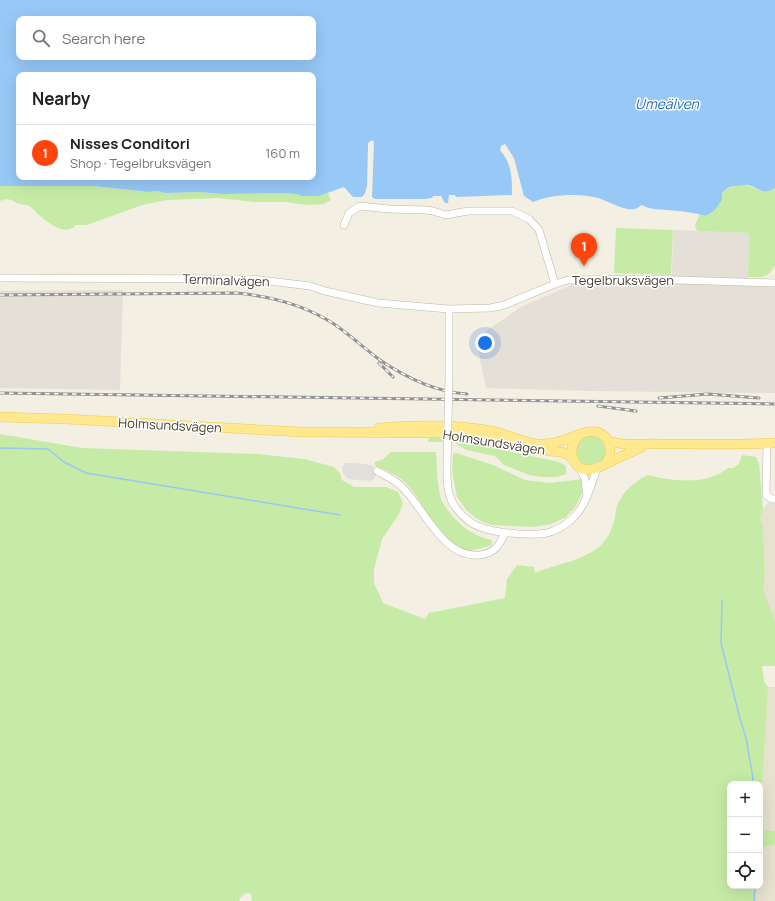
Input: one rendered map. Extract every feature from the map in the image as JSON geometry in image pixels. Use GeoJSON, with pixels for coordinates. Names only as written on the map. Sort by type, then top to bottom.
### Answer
{"type":"FeatureCollection","features":[{"type":"Feature","properties":{"kind":"main road","name":"Holmsundsvägen"},"geometry":{"type":"LineString","coordinates":[[0,417],[66,419],[301,432],[444,433],[480,437],[537,450],[562,452],[586,470],[601,467],[647,444]]}},
{"type":"Feature","properties":{"kind":"main road","name":"Holmsundsvägen"},"geometry":{"type":"LineString","coordinates":[[340,433],[392,427],[441,426],[469,427],[492,431],[538,444],[555,443],[586,432],[595,432],[604,436],[608,441],[621,445],[771,443]]}},
{"type":"Feature","properties":{"kind":"main road"},"geometry":{"type":"LineString","coordinates":[[576,462],[572,446],[574,440],[578,436]]}},
{"type":"Feature","properties":{"kind":"main road"},"geometry":{"type":"LineString","coordinates":[[601,467],[610,455],[610,446],[608,441]]}},
{"type":"Feature","properties":{"kind":"street"},"geometry":{"type":"LineString","coordinates":[[344,225],[349,213],[360,206],[433,210],[446,215],[468,212],[512,211],[529,219],[539,230],[554,284]]}},
{"type":"Feature","properties":{"kind":"street","name":"Terminalvägen"},"geometry":{"type":"LineString","coordinates":[[0,278],[252,279],[310,286],[325,291],[378,303],[449,309]]}},
{"type":"Feature","properties":{"kind":"street","name":"Tegelbruksvägen"},"geometry":{"type":"LineString","coordinates":[[449,309],[490,308],[504,305],[554,284],[568,280],[647,279],[775,283]]}},
{"type":"Feature","properties":{"kind":"street"},"geometry":{"type":"LineString","coordinates":[[449,309],[447,467],[450,496],[455,507],[462,515],[479,527],[496,532],[539,534],[555,530],[576,516],[581,509],[601,467]]}},
{"type":"Feature","properties":{"kind":"street"},"geometry":{"type":"LineString","coordinates":[[771,443],[766,495],[772,499],[775,499]]}},
{"type":"Feature","properties":{"kind":"street"},"geometry":{"type":"LineString","coordinates":[[576,462],[585,479],[587,496]]}},
{"type":"Feature","properties":{"kind":"street"},"geometry":{"type":"LineString","coordinates":[[377,471],[393,479],[402,487],[438,533],[452,547],[460,551],[474,555],[486,554],[498,547],[505,532]]}},
{"type":"Feature","properties":{"kind":"shaded area"},"geometry":{"type":"Polygon","coordinates":[[[673,230],[749,233],[748,283],[775,283],[775,393],[486,388],[476,338],[521,307],[592,276],[672,276],[673,230]]]}},
{"type":"Feature","properties":{"kind":"shaded area"},"geometry":{"type":"Polygon","coordinates":[[[123,290],[120,390],[0,388],[0,291],[123,290]]]}},
{"type":"Feature","properties":{"kind":"shaded area"},"geometry":{"type":"Polygon","coordinates":[[[345,463],[372,465],[377,471],[375,477],[373,480],[369,481],[348,479],[343,473],[342,468],[345,463]]]}},
{"type":"Feature","properties":{"kind":"shaded area"},"geometry":{"type":"Polygon","coordinates":[[[772,499],[775,499],[775,622],[763,588],[765,578],[763,526],[760,518],[763,509],[772,499]]]}},
{"type":"Feature","properties":{"kind":"shaded area"},"geometry":{"type":"Polygon","coordinates":[[[768,687],[775,687],[775,831],[763,830],[763,781],[768,687]]]}},
{"type":"Feature","properties":{"kind":"shaded area"},"geometry":{"type":"Polygon","coordinates":[[[775,845],[775,901],[756,901],[757,889],[763,889],[763,848],[775,845]]]}},
{"type":"Feature","properties":{"kind":"green space"},"geometry":{"type":"Polygon","coordinates":[[[743,184],[762,191],[775,188],[775,265],[770,273],[764,276],[748,277],[749,233],[697,231],[695,225],[700,214],[706,216],[715,210],[722,200],[722,193],[729,188],[743,184]]]}},
{"type":"Feature","properties":{"kind":"green space"},"geometry":{"type":"Polygon","coordinates":[[[0,186],[93,186],[149,192],[158,191],[165,193],[280,193],[297,194],[301,196],[318,196],[328,193],[331,200],[324,204],[307,205],[285,202],[254,202],[219,198],[167,200],[142,205],[87,225],[76,225],[67,230],[57,228],[52,225],[28,205],[19,204],[9,199],[0,201],[0,186]]]}},
{"type":"Feature","properties":{"kind":"green space"},"geometry":{"type":"Polygon","coordinates":[[[616,228],[673,230],[671,275],[614,273],[616,228]]]}},
{"type":"Feature","properties":{"kind":"green space"},"geometry":{"type":"Polygon","coordinates":[[[0,434],[82,448],[258,454],[304,459],[334,467],[340,473],[342,480],[354,487],[386,487],[398,492],[403,503],[399,514],[382,539],[374,569],[374,583],[383,603],[425,619],[429,613],[505,598],[507,579],[517,565],[534,567],[535,573],[578,559],[594,550],[603,543],[609,534],[615,520],[618,503],[624,493],[637,481],[647,475],[667,479],[700,480],[720,474],[728,468],[733,468],[739,464],[742,455],[756,457],[759,464],[763,509],[760,518],[763,526],[765,578],[763,588],[775,622],[775,666],[762,666],[764,681],[768,687],[763,781],[727,781],[727,889],[757,889],[756,901],[252,901],[251,894],[246,893],[240,898],[239,901],[0,901],[0,434]]]}},
{"type":"Feature","properties":{"kind":"green space"},"geometry":{"type":"Polygon","coordinates":[[[591,436],[597,437],[605,445],[605,457],[597,465],[591,466],[585,465],[577,457],[576,451],[577,445],[585,437],[591,436]]]}},
{"type":"Feature","properties":{"kind":"green space"},"geometry":{"type":"Polygon","coordinates":[[[429,437],[452,437],[502,450],[559,462],[566,466],[566,474],[557,477],[529,475],[504,465],[495,456],[466,450],[454,442],[428,442],[429,437]]]}},
{"type":"Feature","properties":{"kind":"green space"},"geometry":{"type":"Polygon","coordinates":[[[391,452],[436,452],[437,476],[443,503],[451,515],[461,525],[478,536],[492,540],[492,545],[476,550],[467,550],[459,548],[450,542],[436,527],[413,491],[406,483],[395,475],[374,465],[375,462],[382,460],[391,452]]]}},
{"type":"Feature","properties":{"kind":"green space"},"geometry":{"type":"Polygon","coordinates":[[[456,453],[493,465],[525,480],[550,483],[583,479],[584,489],[576,506],[566,517],[552,524],[533,527],[491,525],[479,520],[467,511],[457,497],[452,472],[453,454],[456,453]]]}},
{"type":"Feature","properties":{"kind":"green space"},"geometry":{"type":"Polygon","coordinates":[[[763,830],[775,831],[775,845],[763,848],[763,830]]]}},
{"type":"Feature","properties":{"kind":"water","name":"Umeälven"},"geometry":{"type":"Polygon","coordinates":[[[0,0],[775,0],[775,188],[767,191],[761,191],[747,185],[730,187],[722,193],[722,200],[715,210],[706,216],[686,212],[651,209],[642,205],[635,209],[626,209],[598,198],[583,195],[548,197],[533,202],[524,196],[514,158],[505,144],[501,146],[500,150],[509,166],[512,182],[512,195],[456,197],[455,195],[449,195],[448,203],[445,203],[441,196],[433,196],[432,198],[425,199],[375,199],[372,197],[374,142],[372,140],[368,143],[367,186],[362,197],[353,197],[344,187],[319,196],[301,196],[297,194],[280,193],[165,193],[158,191],[149,192],[93,186],[0,186],[0,0]]]}},
{"type":"Feature","properties":{"kind":"waterway"},"geometry":{"type":"LineString","coordinates":[[0,448],[48,449],[64,462],[86,473],[340,515]]}},
{"type":"Feature","properties":{"kind":"waterway"},"geometry":{"type":"LineString","coordinates":[[722,600],[721,643],[746,738],[752,781]]}},
{"type":"Feature","properties":{"kind":"waterway"},"geometry":{"type":"LineString","coordinates":[[754,901],[755,889]]}},
{"type":"Feature","properties":{"kind":"railway"},"geometry":{"type":"LineString","coordinates":[[0,295],[236,293],[262,296],[287,302],[323,317],[340,328],[380,360],[410,378],[432,387],[455,393],[467,394]]}},
{"type":"Feature","properties":{"kind":"railway"},"geometry":{"type":"LineString","coordinates":[[379,363],[393,377]]}},
{"type":"Feature","properties":{"kind":"railway"},"geometry":{"type":"LineString","coordinates":[[0,393],[775,404]]}},
{"type":"Feature","properties":{"kind":"railway"},"geometry":{"type":"LineString","coordinates":[[659,398],[708,394],[759,398]]}},
{"type":"Feature","properties":{"kind":"railway"},"geometry":{"type":"LineString","coordinates":[[598,406],[636,411]]}},
{"type":"Feature","properties":{"kind":"place","name":"Nisses Conditori"},"geometry":{"type":"Point","coordinates":[584,266]}}]}
